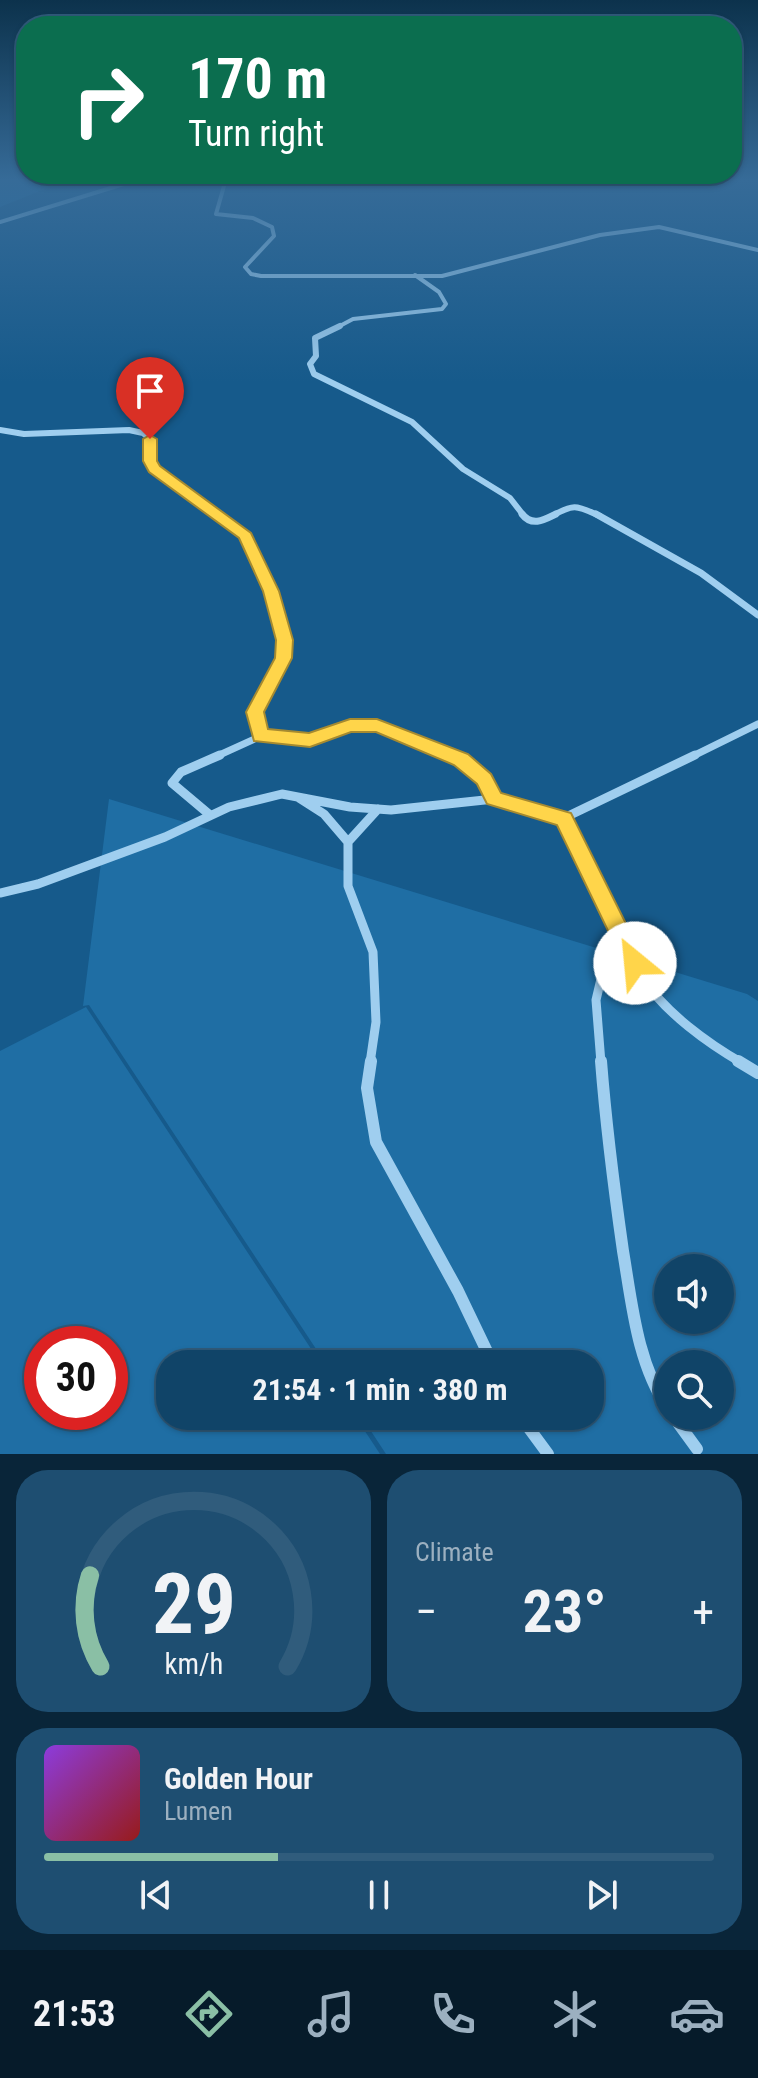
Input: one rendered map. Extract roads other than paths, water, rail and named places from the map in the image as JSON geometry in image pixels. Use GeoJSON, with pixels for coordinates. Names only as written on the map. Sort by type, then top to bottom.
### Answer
{"type":"FeatureCollection","features":[{"type":"Feature","properties":{"kind":"street"},"geometry":{"type":"LineString","coordinates":[[266,247],[245,267],[251,274],[458,273],[556,247]]}},
{"type":"Feature","properties":{"kind":"street"},"geometry":{"type":"LineString","coordinates":[[415,275],[439,292],[446,304],[442,309],[353,319],[315,338],[316,356],[310,364],[314,374],[412,422],[463,469],[510,498],[526,519],[536,522],[545,520],[570,506],[578,506],[620,525],[701,573],[758,615]]}},
{"type":"Feature","properties":{"kind":"street"},"geometry":{"type":"LineString","coordinates":[[0,430],[24,434],[129,430],[143,433],[150,439],[150,461],[154,469],[246,536],[271,591],[285,640],[283,658],[255,712],[261,736]]}},
{"type":"Feature","properties":{"kind":"street"},"geometry":{"type":"LineString","coordinates":[[0,893],[38,884],[165,837],[229,807],[282,794],[378,809],[494,799],[564,818],[758,724]]}},
{"type":"Feature","properties":{"kind":"street"},"geometry":{"type":"LineString","coordinates":[[210,815],[172,783],[181,772],[261,736],[310,740],[350,725],[377,725],[461,760],[485,779],[494,799]]}},
{"type":"Feature","properties":{"kind":"street"},"geometry":{"type":"LineString","coordinates":[[295,795],[324,814],[348,842],[348,886],[373,952],[376,1022],[367,1088],[376,1142],[458,1291],[486,1350]]}},
{"type":"Feature","properties":{"kind":"street"},"geometry":{"type":"LineString","coordinates":[[348,842],[378,809]]}},
{"type":"Feature","properties":{"kind":"street"},"geometry":{"type":"LineString","coordinates":[[564,818],[587,859],[614,924],[645,982],[703,1041],[758,1073]]}},
{"type":"Feature","properties":{"kind":"street"},"geometry":{"type":"LineString","coordinates":[[614,924],[596,1000],[607,1143],[635,1327],[654,1387]]}},
{"type":"Feature","properties":{"kind":"street"},"geometry":{"type":"LineString","coordinates":[[530,1430],[548,1454]]}},
{"type":"Feature","properties":{"kind":"street"},"geometry":{"type":"LineString","coordinates":[[683,1430],[697,1449]]}}]}
